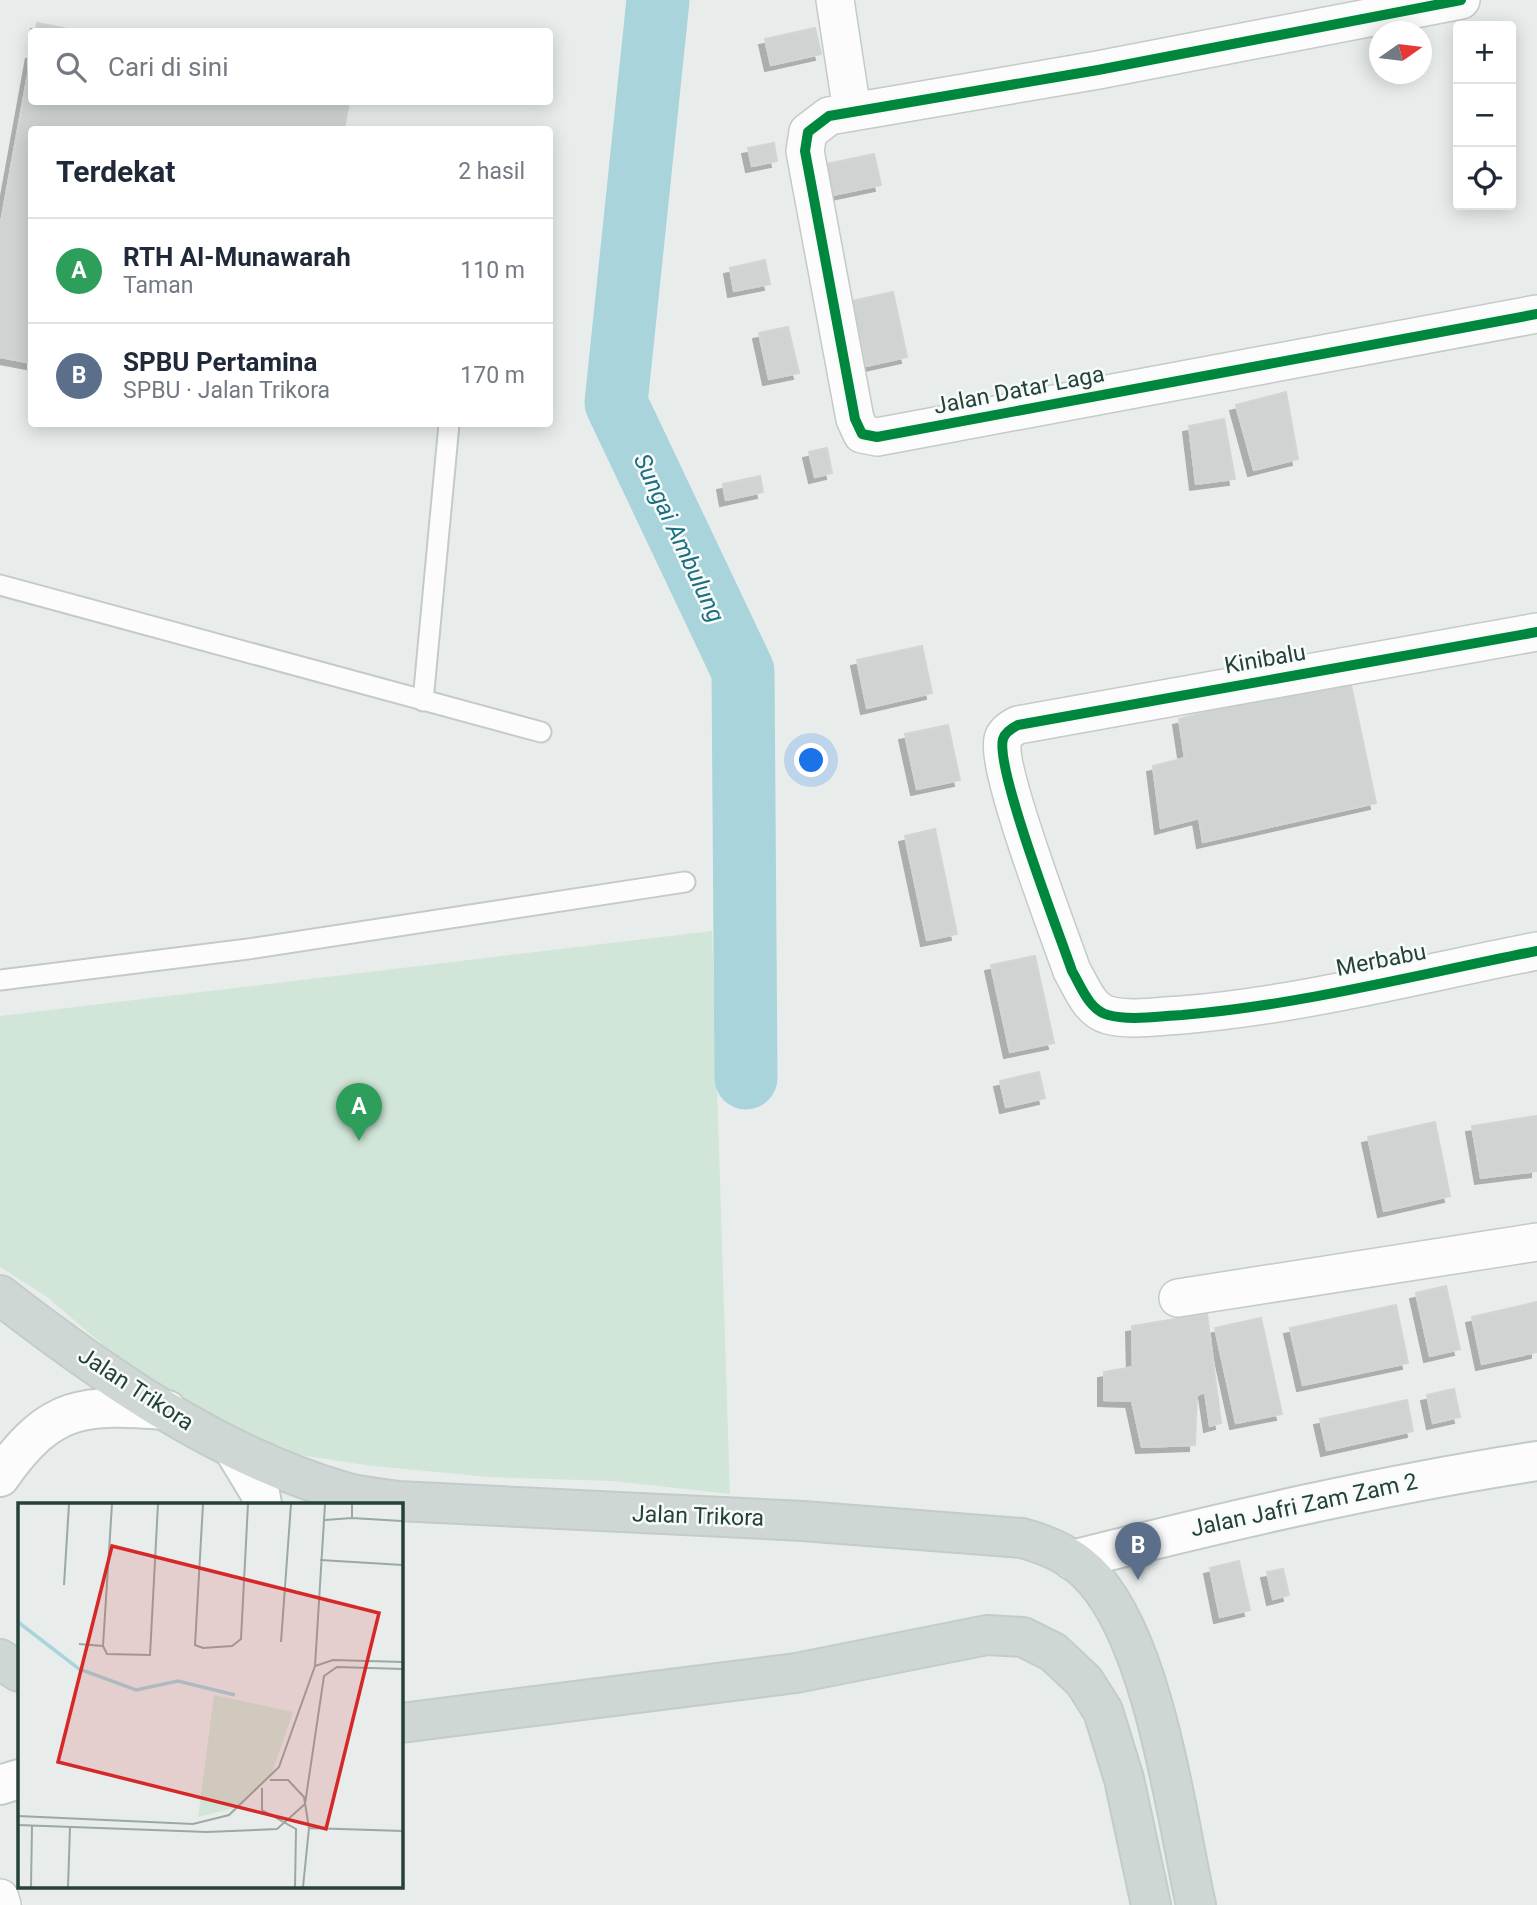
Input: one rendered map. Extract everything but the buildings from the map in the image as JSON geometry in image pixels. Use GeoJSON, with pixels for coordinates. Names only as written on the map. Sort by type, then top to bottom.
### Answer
{"type":"FeatureCollection","features":[{"type":"Feature","properties":{"kind":"main road","name":"Jalan Trikora"},"geometry":{"type":"LineString","coordinates":[[0,1295],[48,1332],[167,1410],[234,1450],[342,1492],[398,1501],[803,1521],[1009,1537],[1052,1546],[1095,1580],[1124,1622],[1143,1672],[1196,1905]]}},
{"type":"Feature","properties":{"kind":"main road"},"geometry":{"type":"LineString","coordinates":[[402,1723],[796,1672],[987,1635],[1023,1637],[1053,1651],[1084,1681],[1103,1711],[1125,1779],[1151,1905]]}},
{"type":"Feature","properties":{"kind":"main road"},"geometry":{"type":"LineString","coordinates":[[0,1659],[18,1671]]}},
{"type":"Feature","properties":{"kind":"street"},"geometry":{"type":"LineString","coordinates":[[835,0],[852,111],[1111,67],[1461,0]]}},
{"type":"Feature","properties":{"kind":"street","name":"Jalan Datar Laga"},"geometry":{"type":"LineString","coordinates":[[852,111],[829,116],[816,124],[808,132],[805,151],[855,419],[866,437],[925,430],[1537,314]]}},
{"type":"Feature","properties":{"kind":"street","name":"Kinibalu"},"geometry":{"type":"LineString","coordinates":[[1005,735],[1018,725],[1537,632]]}},
{"type":"Feature","properties":{"kind":"street","name":"Merbabu"},"geometry":{"type":"LineString","coordinates":[[1005,735],[1002,740],[1008,780],[1072,971],[1093,1005],[1108,1015],[1133,1017],[1232,1010],[1537,951]]}},
{"type":"Feature","properties":{"kind":"street"},"geometry":{"type":"LineString","coordinates":[[1178,1298],[1537,1242]]}},
{"type":"Feature","properties":{"kind":"street"},"geometry":{"type":"LineString","coordinates":[[0,1477],[20,1448],[40,1428],[77,1410],[116,1406],[167,1410]]}},
{"type":"Feature","properties":{"kind":"street"},"geometry":{"type":"LineString","coordinates":[[234,1450],[260,1493],[262,1503]]}},
{"type":"Feature","properties":{"kind":"street","name":"Jalan Jafri Zam Zam 2"},"geometry":{"type":"LineString","coordinates":[[1072,1560],[1278,1508],[1430,1477],[1537,1461]]}},
{"type":"Feature","properties":{"kind":"street"},"geometry":{"type":"LineString","coordinates":[[0,1785],[18,1779]]}},
{"type":"Feature","properties":{"kind":"street"},"geometry":{"type":"LineString","coordinates":[[0,1898],[2,1905]]}},
{"type":"Feature","properties":{"kind":"lane"},"geometry":{"type":"LineString","coordinates":[[423,701],[449,427]]}},
{"type":"Feature","properties":{"kind":"lane"},"geometry":{"type":"LineString","coordinates":[[0,584],[541,732]]}},
{"type":"Feature","properties":{"kind":"lane"},"geometry":{"type":"LineString","coordinates":[[0,980],[248,949],[685,882]]}},
{"type":"Feature","properties":{"kind":"green space"},"geometry":{"type":"Polygon","coordinates":[[[712,931],[730,1494],[612,1481],[487,1477],[365,1465],[261,1449],[158,1392],[47,1297],[0,1267],[0,1016],[712,931]]]}},
{"type":"Feature","properties":{"kind":"waterway","name":"Sungai Ambulung"},"geometry":{"type":"LineString","coordinates":[[658,0],[616,403],[743,671],[746,1078]]}},
{"type":"Feature","properties":{"kind":"cycle path"},"geometry":{"type":"LineString","coordinates":[[1461,0],[1098,70],[829,116],[808,132],[805,151],[855,419],[862,434],[877,437],[1537,314]]}},
{"type":"Feature","properties":{"kind":"cycle path"},"geometry":{"type":"LineString","coordinates":[[1537,632],[1018,725],[1007,732],[1003,739],[1003,756],[1018,815],[1072,971],[1091,1003],[1108,1015],[1126,1018],[1154,1017],[1271,1004],[1537,951]]}},
{"type":"Feature","properties":{"kind":"place","name":"RTH Al-Munawarah"},"geometry":{"type":"Point","coordinates":[359,1141]}},
{"type":"Feature","properties":{"kind":"place","name":"SPBU Pertamina"},"geometry":{"type":"Point","coordinates":[1138,1580]}}]}
